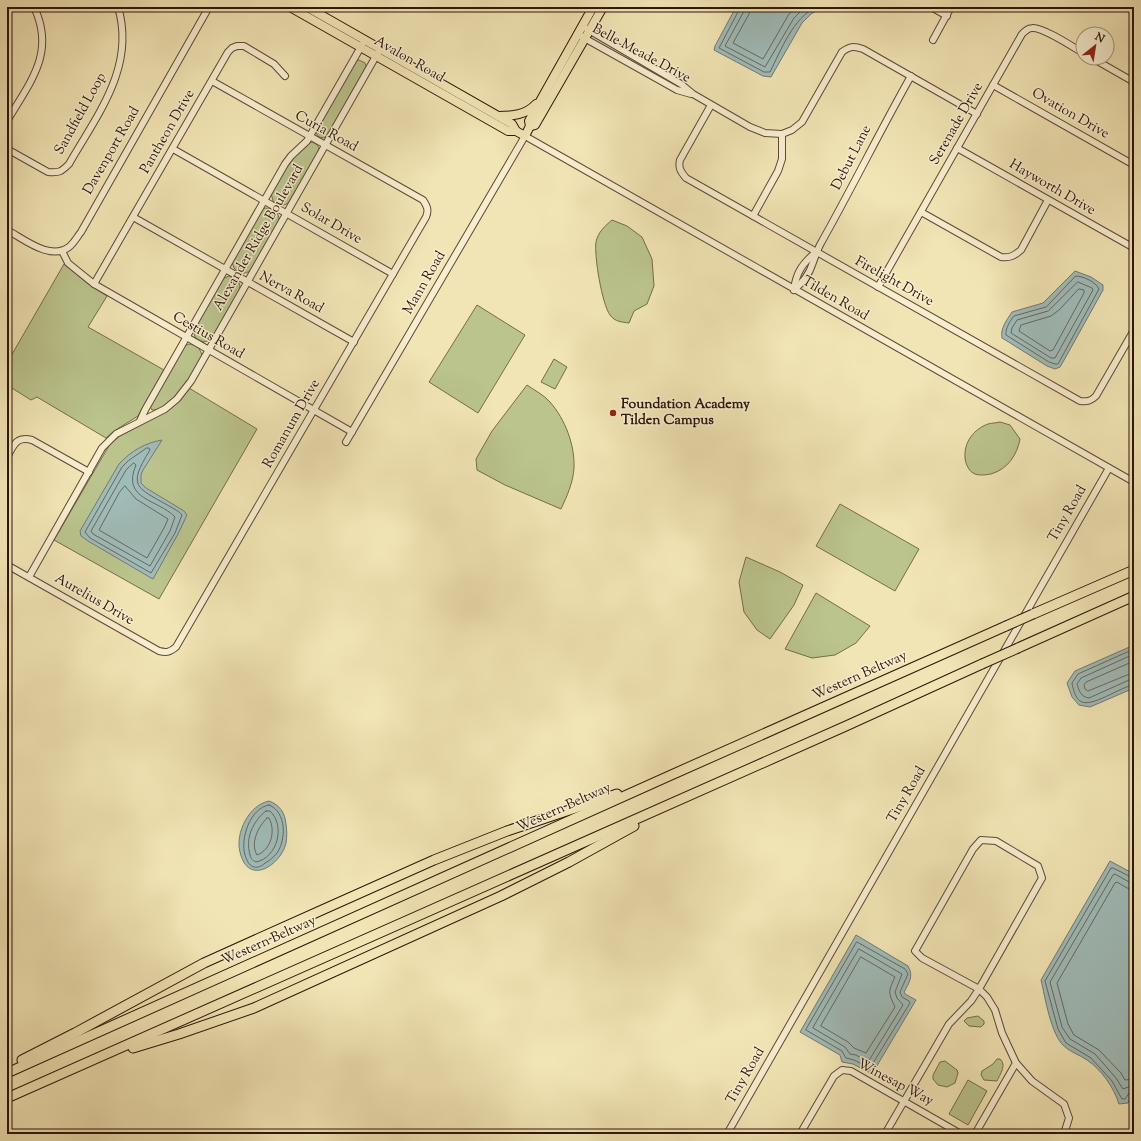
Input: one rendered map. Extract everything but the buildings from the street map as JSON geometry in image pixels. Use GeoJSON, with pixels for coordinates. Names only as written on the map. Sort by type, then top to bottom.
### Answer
{"type":"FeatureCollection","features":[{"type":"Feature","properties":{"kind":"highway","name":"Western Beltway"},"geometry":{"type":"LineString","coordinates":[[7,1073],[669,776],[1134,570]]}},
{"type":"Feature","properties":{"kind":"highway"},"geometry":{"type":"LineString","coordinates":[[7,1098],[689,796],[1134,596]]}},
{"type":"Feature","properties":{"kind":"highway"},"geometry":{"type":"LineString","coordinates":[[7,1068],[204,963],[434,860],[507,831],[669,776]]}},
{"type":"Feature","properties":{"kind":"highway"},"geometry":{"type":"LineString","coordinates":[[97,1059],[179,1034],[254,1008],[501,896],[569,862],[689,796]]}},
{"type":"Feature","properties":{"kind":"main road","name":"Avalon Road"},"geometry":{"type":"LineString","coordinates":[[290,7],[363,44]]}},
{"type":"Feature","properties":{"kind":"main road","name":"Avalon Road"},"geometry":{"type":"LineString","coordinates":[[307,7],[363,44],[508,131],[516,131]]}},
{"type":"Feature","properties":{"kind":"main road"},"geometry":{"type":"LineString","coordinates":[[524,136],[530,126],[529,121],[593,7]]}},
{"type":"Feature","properties":{"kind":"main road"},"geometry":{"type":"LineString","coordinates":[[530,126],[535,125],[603,7]]}},
{"type":"Feature","properties":{"kind":"main road","name":"Avalon Road"},"geometry":{"type":"LineString","coordinates":[[378,53],[498,116],[512,124],[516,131],[524,136]]}},
{"type":"Feature","properties":{"kind":"main road"},"geometry":{"type":"LineString","coordinates":[[498,116],[523,113],[532,108],[541,99]]}},
{"type":"Feature","properties":{"kind":"street"},"geometry":{"type":"LineString","coordinates":[[7,121],[37,70],[42,55],[43,34],[40,20],[34,7]]}},
{"type":"Feature","properties":{"kind":"street","name":"Sandfield Loop"},"geometry":{"type":"LineString","coordinates":[[7,149],[48,172],[54,173],[62,171],[69,164],[108,97],[115,81],[121,61],[123,33],[118,7]]}},
{"type":"Feature","properties":{"kind":"street","name":"Davenport Road"},"geometry":{"type":"LineString","coordinates":[[62,251],[74,242],[81,232],[209,7]]}},
{"type":"Feature","properties":{"kind":"street"},"geometry":{"type":"LineString","coordinates":[[931,7],[947,16]]}},
{"type":"Feature","properties":{"kind":"street"},"geometry":{"type":"LineString","coordinates":[[933,40],[951,7]]}},
{"type":"Feature","properties":{"kind":"street","name":"Serenade Drive"},"geometry":{"type":"LineString","coordinates":[[878,287],[1022,34],[1028,29],[1034,28],[1042,30],[1075,49]]}},
{"type":"Feature","properties":{"kind":"street","name":"Belle Meade Drive"},"geometry":{"type":"LineString","coordinates":[[580,30],[624,60],[668,85],[677,90],[693,94]]}},
{"type":"Feature","properties":{"kind":"street","name":"Belle Meade Drive"},"geometry":{"type":"LineString","coordinates":[[588,35],[628,54],[681,84],[693,94],[750,127],[765,133],[782,134]]}},
{"type":"Feature","properties":{"kind":"street","name":"Alexander Ridge Boulevard"},"geometry":{"type":"LineString","coordinates":[[140,422],[145,410],[186,337],[285,164],[291,156],[303,146],[309,137],[363,44]]}},
{"type":"Feature","properties":{"kind":"street","name":"Pantheon Drive"},"geometry":{"type":"LineString","coordinates":[[94,284],[228,52],[237,46],[244,46],[274,64],[285,76]]}},
{"type":"Feature","properties":{"kind":"street"},"geometry":{"type":"LineString","coordinates":[[753,216],[778,171],[782,158],[782,134],[792,130],[802,122],[842,52],[848,47],[855,46],[863,49],[977,114]]}},
{"type":"Feature","properties":{"kind":"street","name":"Alexander Ridge Boulevard"},"geometry":{"type":"LineString","coordinates":[[29,577],[102,448],[116,434],[164,409],[177,399],[188,384],[209,350],[378,53]]}},
{"type":"Feature","properties":{"kind":"street"},"geometry":{"type":"LineString","coordinates":[[624,60],[628,54]]}},
{"type":"Feature","properties":{"kind":"street"},"geometry":{"type":"LineString","coordinates":[[1106,66],[1134,82]]}},
{"type":"Feature","properties":{"kind":"street","name":"Debut Lane"},"geometry":{"type":"LineString","coordinates":[[794,290],[803,282],[812,266],[816,252],[857,179],[882,127],[911,76]]}},
{"type":"Feature","properties":{"kind":"street"},"geometry":{"type":"LineString","coordinates":[[668,85],[672,79]]}},
{"type":"Feature","properties":{"kind":"street","name":"Curia Road"},"geometry":{"type":"LineString","coordinates":[[212,81],[423,200],[427,206]]}},
{"type":"Feature","properties":{"kind":"street","name":"Ovation Drive"},"geometry":{"type":"LineString","coordinates":[[993,85],[1134,165]]}},
{"type":"Feature","properties":{"kind":"street","name":"Firelight Drive"},"geometry":{"type":"LineString","coordinates":[[712,105],[680,160],[679,166],[681,172],[686,178],[1080,401],[1086,402],[1092,400],[1096,396],[1134,330]]}},
{"type":"Feature","properties":{"kind":"street","name":"Tilden Road"},"geometry":{"type":"LineString","coordinates":[[524,136],[1134,482]]}},
{"type":"Feature","properties":{"kind":"street","name":"Mann Road"},"geometry":{"type":"LineString","coordinates":[[346,442],[524,136]]}},
{"type":"Feature","properties":{"kind":"street","name":"Hayworth Drive"},"geometry":{"type":"LineString","coordinates":[[957,148],[1134,248]]}},
{"type":"Feature","properties":{"kind":"street","name":"Solar Drive"},"geometry":{"type":"LineString","coordinates":[[173,149],[393,274]]}},
{"type":"Feature","properties":{"kind":"street"},"geometry":{"type":"LineString","coordinates":[[921,212],[1001,257],[1008,258],[1015,256],[1021,250],[1048,200]]}},
{"type":"Feature","properties":{"kind":"street","name":"Romanum Drive"},"geometry":{"type":"LineString","coordinates":[[170,652],[176,647],[354,342],[426,217],[428,211],[427,206]]}},
{"type":"Feature","properties":{"kind":"street","name":"Nerva Road"},"geometry":{"type":"LineString","coordinates":[[133,217],[354,342]]}},
{"type":"Feature","properties":{"kind":"street"},"geometry":{"type":"LineString","coordinates":[[7,230],[44,249],[56,252],[62,251]]}},
{"type":"Feature","properties":{"kind":"street","name":"Cestius Road"},"geometry":{"type":"LineString","coordinates":[[62,251],[68,264],[94,284],[352,432]]}},
{"type":"Feature","properties":{"kind":"street","name":"Debut Lane"},"geometry":{"type":"LineString","coordinates":[[794,290],[795,278],[805,262],[816,252]]}},
{"type":"Feature","properties":{"kind":"street"},"geometry":{"type":"LineString","coordinates":[[802,267],[809,271]]}},
{"type":"Feature","properties":{"kind":"street"},"geometry":{"type":"LineString","coordinates":[[7,457],[15,443],[20,439],[25,438],[32,440],[89,472]]}},
{"type":"Feature","properties":{"kind":"street","name":"Tiny Road"},"geometry":{"type":"LineString","coordinates":[[727,1134],[1109,468]]}},
{"type":"Feature","properties":{"kind":"street","name":"Aurelius Drive"},"geometry":{"type":"LineString","coordinates":[[7,564],[159,651],[166,653],[170,652]]}},
{"type":"Feature","properties":{"kind":"street"},"geometry":{"type":"LineString","coordinates":[[885,1134],[949,1024],[971,1001],[979,989],[1042,878],[1038,866],[1032,862],[996,841],[981,840],[972,849],[914,951],[922,958],[979,989],[988,997],[995,1010],[1002,1033],[1016,1062],[1032,1081],[1064,1104],[1069,1118],[1064,1134]]}},
{"type":"Feature","properties":{"kind":"street"},"geometry":{"type":"LineString","coordinates":[[975,1134],[1016,1062]]}},
{"type":"Feature","properties":{"kind":"street","name":"Winesap Way"},"geometry":{"type":"LineString","coordinates":[[800,1134],[834,1076],[842,1070],[851,1071],[961,1134]]}},
{"type":"Feature","properties":{"kind":"green space"},"geometry":{"type":"Polygon","coordinates":[[[359,60],[365,63],[365,69],[328,134],[324,138],[319,137],[316,133],[317,129],[356,61],[359,60]]]}},
{"type":"Feature","properties":{"kind":"green space"},"geometry":{"type":"Polygon","coordinates":[[[309,142],[317,145],[319,148],[318,152],[289,202],[283,205],[277,204],[273,201],[271,193],[291,159],[309,142]]]}},
{"type":"Feature","properties":{"kind":"green space"},"geometry":{"type":"Polygon","coordinates":[[[262,209],[272,209],[276,212],[279,218],[278,223],[251,270],[247,273],[240,273],[234,268],[232,262],[262,209]]]}},
{"type":"Feature","properties":{"kind":"green space"},"geometry":{"type":"Polygon","coordinates":[[[612,220],[627,226],[642,237],[652,259],[654,286],[647,304],[634,311],[629,323],[616,320],[610,315],[604,301],[599,280],[596,258],[596,242],[600,232],[612,220]]]}},
{"type":"Feature","properties":{"kind":"green space"},"geometry":{"type":"Polygon","coordinates":[[[64,264],[87,283],[107,296],[88,327],[164,370],[138,416],[114,431],[106,438],[37,397],[31,400],[7,385],[7,363],[64,264]]]}},
{"type":"Feature","properties":{"kind":"green space"},"geometry":{"type":"Polygon","coordinates":[[[229,276],[238,281],[240,286],[239,291],[212,338],[205,342],[201,341],[195,337],[193,330],[222,279],[229,276]]]}},
{"type":"Feature","properties":{"kind":"green space"},"geometry":{"type":"Polygon","coordinates":[[[477,305],[525,335],[478,413],[429,382],[477,305]]]}},
{"type":"Feature","properties":{"kind":"green space"},"geometry":{"type":"Polygon","coordinates":[[[189,344],[197,347],[202,355],[189,380],[167,404],[159,409],[152,410],[150,406],[184,346],[189,344]]]}},
{"type":"Feature","properties":{"kind":"green space"},"geometry":{"type":"Polygon","coordinates":[[[554,359],[567,367],[555,389],[541,382],[554,359]]]}},
{"type":"Feature","properties":{"kind":"green space"},"geometry":{"type":"Polygon","coordinates":[[[527,385],[550,402],[560,416],[571,441],[574,468],[569,489],[561,509],[505,485],[477,470],[476,459],[492,431],[527,385]]]}},
{"type":"Feature","properties":{"kind":"green space"},"geometry":{"type":"Polygon","coordinates":[[[189,388],[257,429],[159,599],[54,540],[110,444],[120,436],[156,417],[189,388]]]}},
{"type":"Feature","properties":{"kind":"green space"},"geometry":{"type":"Polygon","coordinates":[[[1000,422],[1010,425],[1020,439],[1017,451],[1011,461],[997,472],[977,475],[971,472],[965,459],[965,451],[968,441],[978,429],[983,426],[1000,422]]]}},
{"type":"Feature","properties":{"kind":"green space"},"geometry":{"type":"Polygon","coordinates":[[[840,504],[919,549],[895,591],[816,546],[840,504]]]}},
{"type":"Feature","properties":{"kind":"green space"},"geometry":{"type":"Polygon","coordinates":[[[746,557],[780,572],[803,585],[794,605],[770,639],[757,630],[744,612],[739,582],[746,557]]]}},
{"type":"Feature","properties":{"kind":"green space"},"geometry":{"type":"Polygon","coordinates":[[[816,593],[870,626],[856,643],[835,655],[812,658],[785,649],[816,593]]]}},
{"type":"Feature","properties":{"kind":"green space"},"geometry":{"type":"Polygon","coordinates":[[[978,1016],[984,1021],[984,1024],[981,1027],[969,1026],[964,1021],[967,1018],[978,1016]]]}},
{"type":"Feature","properties":{"kind":"green space"},"geometry":{"type":"Polygon","coordinates":[[[997,1059],[1002,1061],[1003,1067],[997,1081],[984,1080],[981,1075],[982,1071],[993,1064],[997,1059]]]}},
{"type":"Feature","properties":{"kind":"green space"},"geometry":{"type":"Polygon","coordinates":[[[945,1061],[957,1070],[958,1073],[955,1083],[947,1087],[938,1085],[933,1079],[933,1075],[940,1062],[945,1061]]]}},
{"type":"Feature","properties":{"kind":"green space"},"geometry":{"type":"Polygon","coordinates":[[[968,1080],[987,1091],[968,1125],[949,1114],[968,1080]]]}},
{"type":"Feature","properties":{"kind":"water"},"geometry":{"type":"Polygon","coordinates":[[[736,7],[823,7],[811,14],[802,23],[771,77],[763,76],[714,50],[736,7]]]}},
{"type":"Feature","properties":{"kind":"water"},"geometry":{"type":"Polygon","coordinates":[[[1075,271],[1091,277],[1103,285],[1103,290],[1060,367],[1055,369],[1047,366],[1002,338],[1002,331],[1004,324],[1012,312],[1043,303],[1075,271]]]}},
{"type":"Feature","properties":{"kind":"water"},"geometry":{"type":"Polygon","coordinates":[[[162,440],[143,470],[141,475],[141,483],[146,488],[184,511],[187,515],[153,579],[88,541],[81,536],[80,531],[119,464],[128,455],[139,448],[162,440]]]}},
{"type":"Feature","properties":{"kind":"water"},"geometry":{"type":"Polygon","coordinates":[[[1134,645],[1134,688],[1090,707],[1079,705],[1072,697],[1067,683],[1075,671],[1134,645]]]}},
{"type":"Feature","properties":{"kind":"water"},"geometry":{"type":"Polygon","coordinates":[[[269,801],[279,807],[284,816],[287,831],[286,843],[278,859],[264,869],[257,870],[250,868],[244,863],[240,852],[240,837],[245,821],[250,814],[255,808],[269,801]]]}},
{"type":"Feature","properties":{"kind":"water"},"geometry":{"type":"Polygon","coordinates":[[[1110,861],[1134,874],[1134,1092],[1128,1103],[1119,1104],[1111,1086],[1098,1069],[1087,1060],[1066,1048],[1059,1041],[1049,1015],[1041,980],[1110,861]]]}},
{"type":"Feature","properties":{"kind":"water"},"geometry":{"type":"Polygon","coordinates":[[[856,935],[908,966],[911,976],[904,992],[916,1000],[872,1074],[853,1064],[842,1062],[840,1055],[800,1032],[856,935]]]}},
{"type":"Feature","properties":{"kind":"place","name":"Foundation Academy Tilden Campus"},"geometry":{"type":"Point","coordinates":[613,413]}}]}
